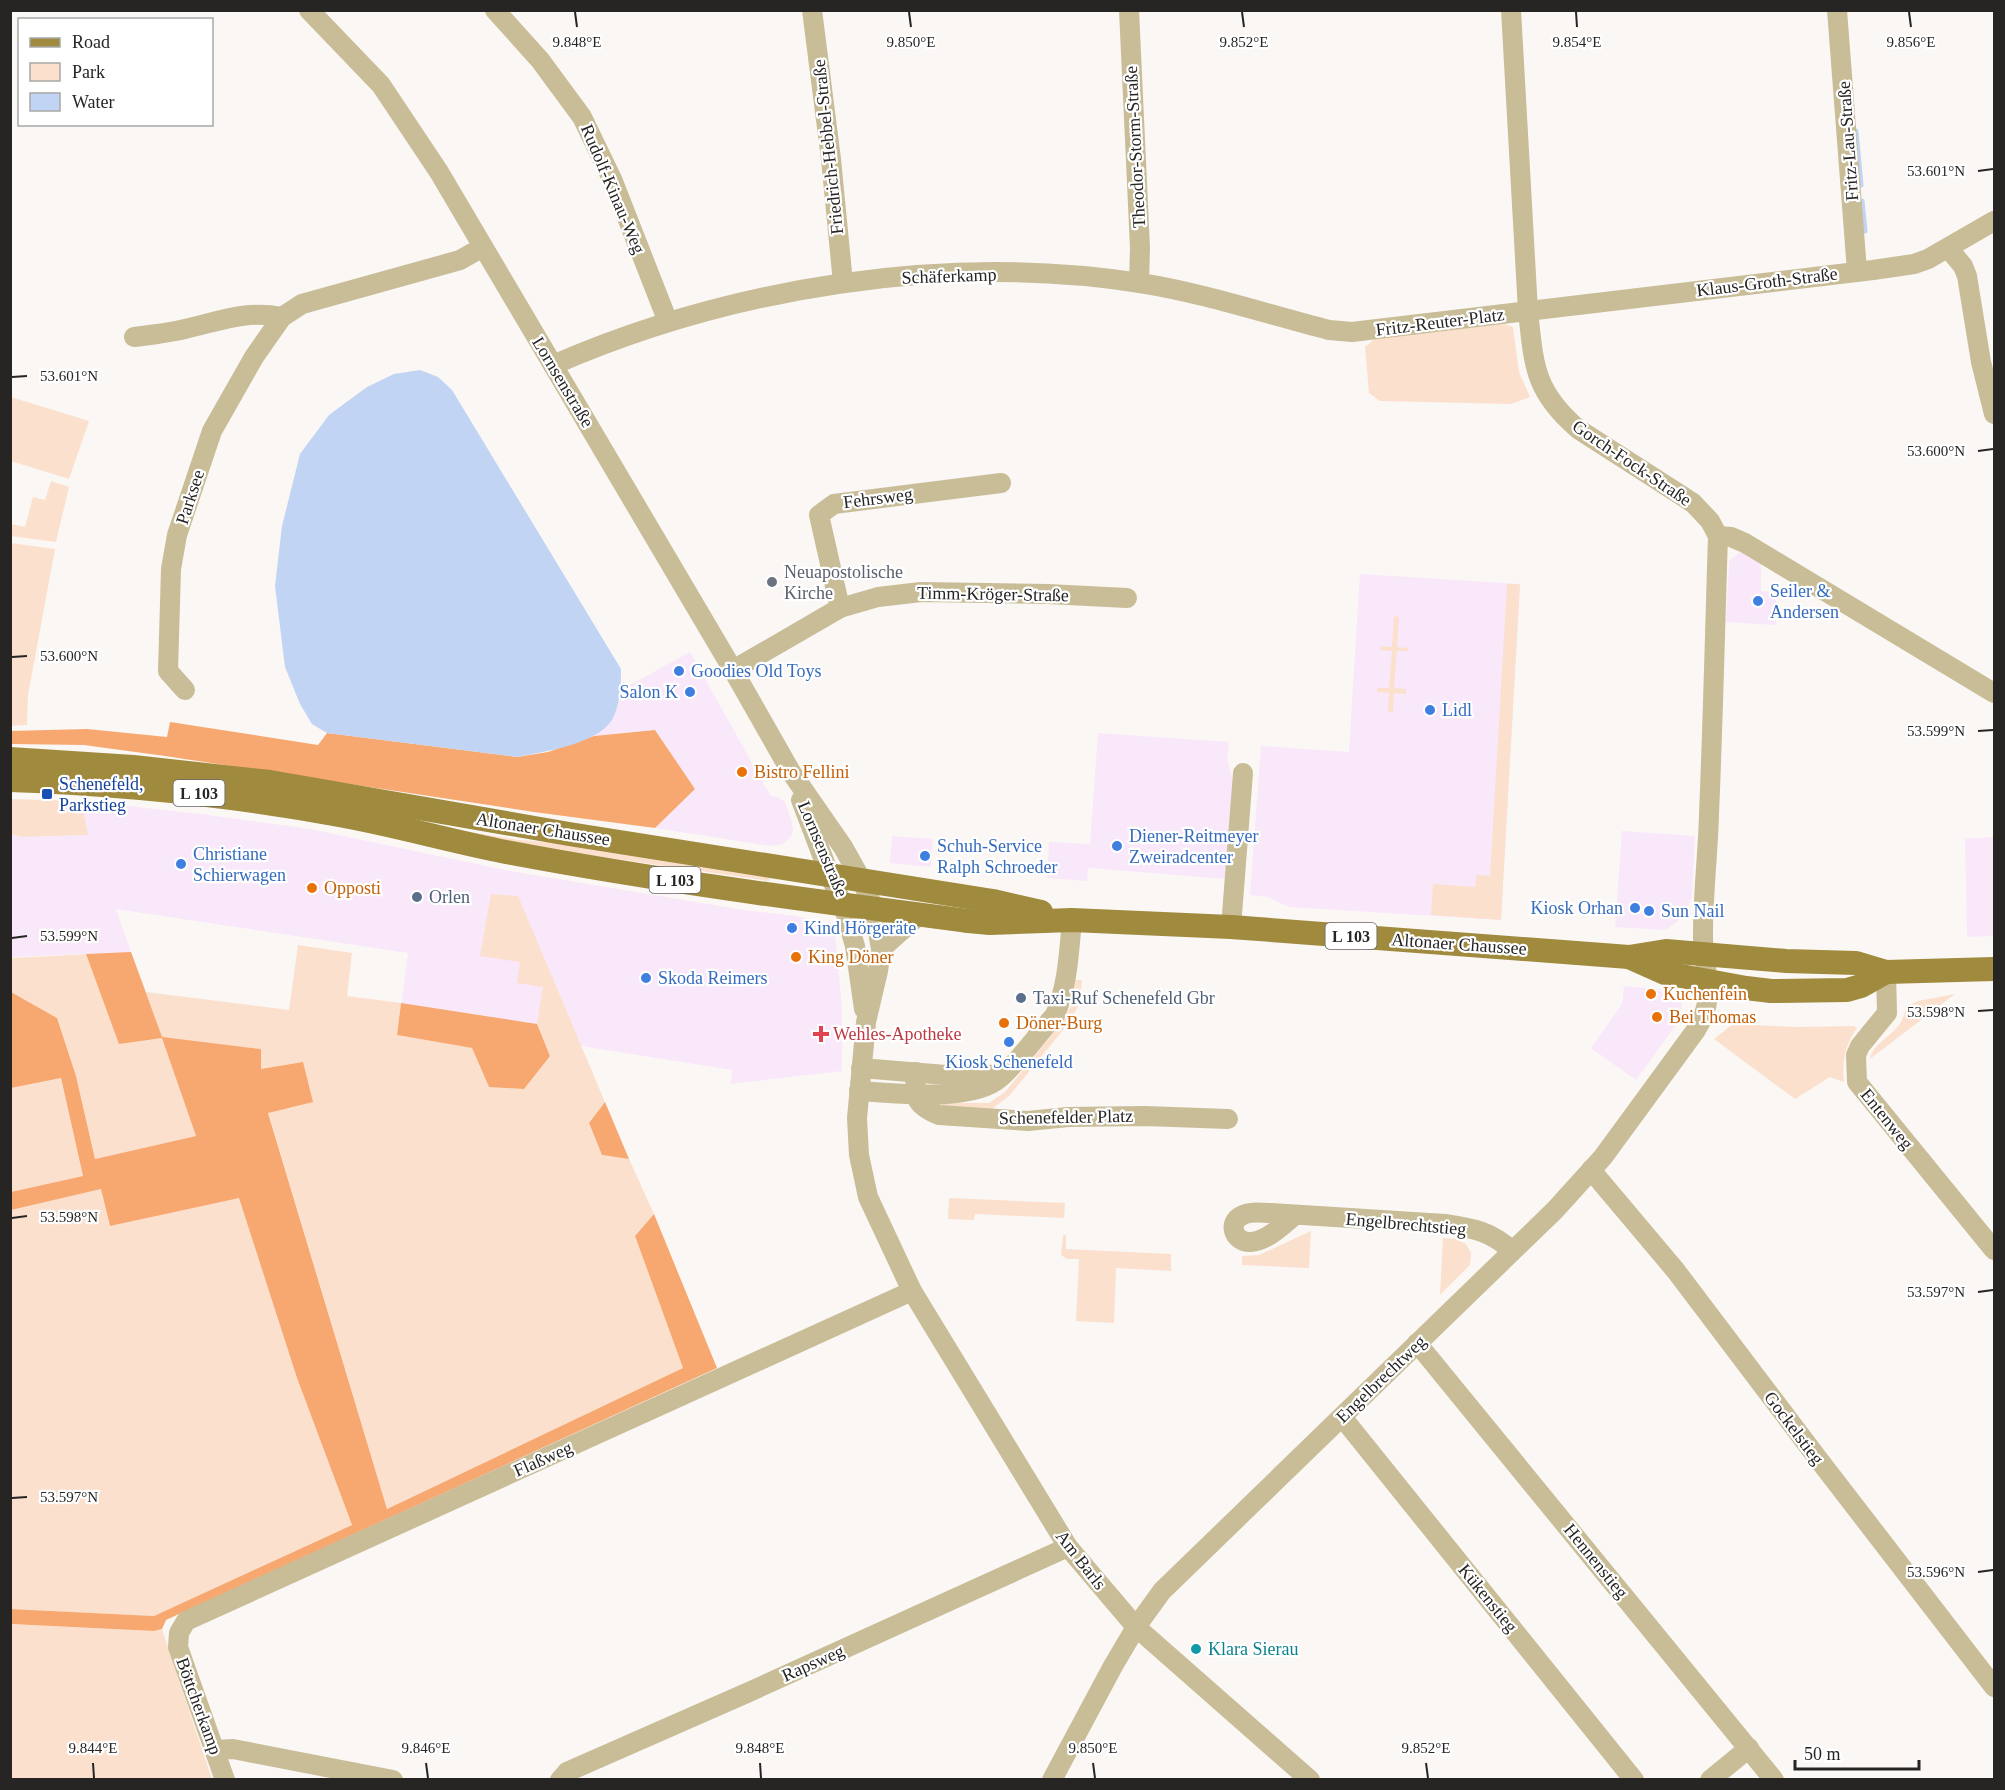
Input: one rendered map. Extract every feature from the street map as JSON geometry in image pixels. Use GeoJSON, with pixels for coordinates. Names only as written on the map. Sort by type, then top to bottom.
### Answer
{"type":"FeatureCollection","features":[{"type":"Feature","properties":{"kind":"main road","name":"Altonaer Chaussee"},"geometry":{"type":"LineString","coordinates":[[10,759],[134,767],[270,782],[569,834],[993,901],[1072,920]]}},
{"type":"Feature","properties":{"kind":"main road","name":"Altonaer Chaussee"},"geometry":{"type":"LineString","coordinates":[[10,780],[139,788],[244,800],[341,815],[507,852],[758,893],[990,923],[1072,920],[1231,927],[1629,957],[1666,951],[1786,961],[1856,963],[1886,972]]}},
{"type":"Feature","properties":{"kind":"main road","name":"Altonaer Chaussee"},"geometry":{"type":"LineString","coordinates":[[1629,957],[1665,973],[1771,991],[1827,991],[1855,988],[1886,972]]}},
{"type":"Feature","properties":{"kind":"main road"},"geometry":{"type":"LineString","coordinates":[[1886,972],[1995,969]]}},
{"type":"Feature","properties":{"kind":"street","name":"Lornsenstraße"},"geometry":{"type":"LineString","coordinates":[[309,10],[381,85],[439,172],[791,772],[843,847],[874,909]]}},
{"type":"Feature","properties":{"kind":"street","name":"Rudolf-Kinau-Weg"},"geometry":{"type":"LineString","coordinates":[[495,10],[540,60],[582,117],[612,179],[668,322]]}},
{"type":"Feature","properties":{"kind":"street","name":"Friedrich-Hebbel-Straße"},"geometry":{"type":"LineString","coordinates":[[812,10],[831,159],[843,283]]}},
{"type":"Feature","properties":{"kind":"street","name":"Theodor-Storm-Straße"},"geometry":{"type":"LineString","coordinates":[[1129,10],[1140,283]]}},
{"type":"Feature","properties":{"kind":"street","name":"Gorch-Fock-Straße"},"geometry":{"type":"LineString","coordinates":[[1511,10],[1528,311],[1536,373],[1543,390],[1557,409],[1578,429],[1701,510],[1718,536]]}},
{"type":"Feature","properties":{"kind":"street","name":"Fritz-Lau-Straße"},"geometry":{"type":"LineString","coordinates":[[1837,10],[1857,271]]}},
{"type":"Feature","properties":{"kind":"street","name":"Klaus-Groth-Straße"},"geometry":{"type":"LineString","coordinates":[[1528,311],[1914,264],[1928,259],[1995,221]]}},
{"type":"Feature","properties":{"kind":"street","name":"Parksee"},"geometry":{"type":"LineString","coordinates":[[185,690],[168,670],[171,569],[177,535],[212,431],[254,357],[282,317],[302,304],[460,260],[483,248]]}},
{"type":"Feature","properties":{"kind":"street"},"geometry":{"type":"LineString","coordinates":[[1948,248],[1963,266],[1967,276],[1982,362],[1995,414]]}},
{"type":"Feature","properties":{"kind":"street","name":"Schäferkamp"},"geometry":{"type":"LineString","coordinates":[[553,365],[584,351],[668,322],[730,305],[843,283],[925,275],[982,273],[1080,276],[1140,283],[1201,296],[1329,330],[1352,332]]}},
{"type":"Feature","properties":{"kind":"street","name":"Fritz-Reuter-Platz"},"geometry":{"type":"LineString","coordinates":[[1352,332],[1528,311]]}},
{"type":"Feature","properties":{"kind":"street"},"geometry":{"type":"LineString","coordinates":[[134,337],[182,330],[248,314],[282,317]]}},
{"type":"Feature","properties":{"kind":"street","name":"Fehrsweg"},"geometry":{"type":"LineString","coordinates":[[840,608],[819,515],[826,509],[834,504],[1001,483]]}},
{"type":"Feature","properties":{"kind":"street"},"geometry":{"type":"LineString","coordinates":[[1705,954],[1702,935],[1709,815],[1718,536],[1731,537],[1745,543],[1995,693]]}},
{"type":"Feature","properties":{"kind":"street","name":"Timm-Kröger-Straße"},"geometry":{"type":"LineString","coordinates":[[733,670],[840,608],[878,597],[921,592],[1127,598]]}},
{"type":"Feature","properties":{"kind":"street","name":"Lornsenstraße"},"geometry":{"type":"LineString","coordinates":[[791,772],[843,905],[862,881]]}},
{"type":"Feature","properties":{"kind":"street"},"geometry":{"type":"LineString","coordinates":[[1231,927],[1243,773]]}},
{"type":"Feature","properties":{"kind":"street"},"geometry":{"type":"LineString","coordinates":[[843,905],[855,946],[866,1022]]}},
{"type":"Feature","properties":{"kind":"street"},"geometry":{"type":"LineString","coordinates":[[874,909],[881,949],[866,1022],[861,1068],[857,1118],[859,1155],[868,1197],[912,1291]]}},
{"type":"Feature","properties":{"kind":"street"},"geometry":{"type":"LineString","coordinates":[[881,949],[919,915]]}},
{"type":"Feature","properties":{"kind":"street","name":"Schenefelder Platz"},"geometry":{"type":"LineString","coordinates":[[859,1091],[914,1094],[964,1093],[999,1079],[1055,1015],[1060,1004],[1067,968],[1072,920]]}},
{"type":"Feature","properties":{"kind":"street","name":"Engelbrechtweg"},"geometry":{"type":"LineString","coordinates":[[1052,1779],[1113,1666],[1136,1627],[1162,1591],[1555,1210],[1591,1170],[1703,1018],[1708,1005],[1705,954]]}},
{"type":"Feature","properties":{"kind":"street","name":"Entenweg"},"geometry":{"type":"LineString","coordinates":[[1886,972],[1887,1013],[1860,1046],[1856,1055],[1857,1082],[1995,1250]]}},
{"type":"Feature","properties":{"kind":"street","name":"Schenefelder Platz"},"geometry":{"type":"LineString","coordinates":[[861,1068],[970,1077],[986,1076],[1011,1065]]}},
{"type":"Feature","properties":{"kind":"street"},"geometry":{"type":"LineString","coordinates":[[914,1094],[916,1072]]}},
{"type":"Feature","properties":{"kind":"street","name":"Schenefelder Platz"},"geometry":{"type":"LineString","coordinates":[[914,1094],[926,1110],[939,1115],[1028,1121],[1068,1117],[1144,1116],[1228,1119]]}},
{"type":"Feature","properties":{"kind":"street","name":"Gockelstieg"},"geometry":{"type":"LineString","coordinates":[[1591,1170],[1676,1271],[1995,1687]]}},
{"type":"Feature","properties":{"kind":"street","name":"Engelbrechtstieg"},"geometry":{"type":"LineString","coordinates":[[1295,1215],[1445,1224],[1470,1228],[1493,1236],[1512,1251]]}},
{"type":"Feature","properties":{"kind":"street","name":"Am Barls"},"geometry":{"type":"LineString","coordinates":[[912,1291],[1068,1547],[1136,1627],[1310,1779]]}},
{"type":"Feature","properties":{"kind":"street","name":"Flaßweg"},"geometry":{"type":"LineString","coordinates":[[179,1633],[186,1621],[912,1291]]}},
{"type":"Feature","properties":{"kind":"street","name":"Hennenstieg"},"geometry":{"type":"LineString","coordinates":[[1417,1343],[1774,1779]]}},
{"type":"Feature","properties":{"kind":"street","name":"Kükenstieg"},"geometry":{"type":"LineString","coordinates":[[1342,1417],[1635,1779]]}},
{"type":"Feature","properties":{"kind":"street","name":"Rapsweg"},"geometry":{"type":"LineString","coordinates":[[560,1779],[567,1772],[739,1697],[1068,1547]]}},
{"type":"Feature","properties":{"kind":"street","name":"Böttcherkamp"},"geometry":{"type":"LineString","coordinates":[[179,1633],[178,1647],[225,1779]]}},
{"type":"Feature","properties":{"kind":"street"},"geometry":{"type":"LineString","coordinates":[[1710,1779],[1749,1748]]}},
{"type":"Feature","properties":{"kind":"street"},"geometry":{"type":"LineString","coordinates":[[215,1750],[233,1749],[393,1779]]}},
{"type":"Feature","properties":{"kind":"shaded area"},"geometry":{"type":"Polygon","coordinates":[[[1743,550],[1761,562],[1761,591],[1776,592],[1776,625],[1726,622],[1729,561],[1743,550]]]}},
{"type":"Feature","properties":{"kind":"shaded area"},"geometry":{"type":"Polygon","coordinates":[[[1360,574],[1520,584],[1501,920],[1289,907],[1268,897],[1250,895],[1261,746],[1349,752],[1360,574]]]}},
{"type":"Feature","properties":{"kind":"shaded area"},"geometry":{"type":"Polygon","coordinates":[[[690,652],[770,795],[785,802],[793,831],[790,838],[783,844],[770,846],[655,828],[695,789],[655,730],[594,736],[612,720],[621,690],[690,652]]]}},
{"type":"Feature","properties":{"kind":"shaded area"},"geometry":{"type":"Polygon","coordinates":[[[170,722],[318,745],[327,733],[517,757],[548,752],[594,736],[655,730],[695,789],[655,828],[84,745],[11,744],[10,731],[87,729],[167,737],[170,722]]]}},
{"type":"Feature","properties":{"kind":"shaded area"},"geometry":{"type":"Polygon","coordinates":[[[1098,733],[1229,742],[1227,758],[1234,786],[1227,879],[1088,868],[1087,881],[1047,878],[1049,842],[1090,844],[1098,733]]]}},
{"type":"Feature","properties":{"kind":"shaded area"},"geometry":{"type":"Polygon","coordinates":[[[81,801],[310,829],[510,871],[744,910],[796,916],[823,923],[835,935],[842,1007],[842,1071],[731,1084],[732,1070],[581,1046],[399,1023],[408,953],[116,909],[131,952],[11,957],[10,834],[21,837],[87,835],[81,801]]]}},
{"type":"Feature","properties":{"kind":"shaded area"},"geometry":{"type":"Polygon","coordinates":[[[1622,831],[1695,836],[1692,897],[1683,917],[1666,930],[1615,927],[1622,831]]]}},
{"type":"Feature","properties":{"kind":"shaded area"},"geometry":{"type":"Polygon","coordinates":[[[892,836],[933,839],[931,867],[890,863],[892,836]]]}},
{"type":"Feature","properties":{"kind":"shaded area"},"geometry":{"type":"Polygon","coordinates":[[[1994,837],[1994,936],[1967,937],[1965,839],[1994,837]]]}},
{"type":"Feature","properties":{"kind":"shaded area"},"geometry":{"type":"Polygon","coordinates":[[[131,952],[162,1037],[261,1049],[261,1069],[303,1062],[313,1102],[268,1113],[387,1509],[683,1368],[635,1236],[654,1214],[717,1368],[166,1620],[162,1629],[154,1631],[11,1624],[10,1609],[154,1616],[352,1525],[297,1378],[239,1198],[110,1226],[101,1189],[11,1210],[11,1192],[83,1176],[61,1078],[11,1088],[11,992],[57,1018],[76,1076],[95,1159],[196,1136],[162,1038],[119,1044],[86,954],[131,952]]]}},
{"type":"Feature","properties":{"kind":"shaded area"},"geometry":{"type":"Polygon","coordinates":[[[1624,986],[1656,989],[1674,996],[1682,1004],[1675,1026],[1636,1080],[1591,1048],[1622,1004],[1624,986]]]}},
{"type":"Feature","properties":{"kind":"shaded area"},"geometry":{"type":"Polygon","coordinates":[[[401,1003],[537,1024],[550,1056],[524,1089],[489,1087],[472,1048],[397,1035],[401,1003]]]}},
{"type":"Feature","properties":{"kind":"shaded area"},"geometry":{"type":"Polygon","coordinates":[[[605,1102],[629,1159],[602,1155],[589,1123],[605,1102]]]}},
{"type":"Feature","properties":{"kind":"green space"},"geometry":{"type":"Polygon","coordinates":[[[1505,324],[1513,327],[1519,372],[1530,397],[1511,404],[1380,401],[1369,393],[1365,347],[1376,338],[1505,324]]]}},
{"type":"Feature","properties":{"kind":"green space"},"geometry":{"type":"Polygon","coordinates":[[[11,397],[89,421],[69,479],[11,461],[11,397]]]}},
{"type":"Feature","properties":{"kind":"green space"},"geometry":{"type":"Polygon","coordinates":[[[51,481],[69,487],[56,542],[11,536],[11,524],[25,527],[33,497],[45,500],[51,481]]]}},
{"type":"Feature","properties":{"kind":"green space"},"geometry":{"type":"Polygon","coordinates":[[[11,543],[55,549],[28,695],[27,725],[11,726],[11,543]]]}},
{"type":"Feature","properties":{"kind":"green space"},"geometry":{"type":"Polygon","coordinates":[[[1507,584],[1520,584],[1501,920],[1431,915],[1433,884],[1475,887],[1476,875],[1490,876],[1507,584]]]}},
{"type":"Feature","properties":{"kind":"green space"},"geometry":{"type":"Polygon","coordinates":[[[1394,616],[1399,617],[1397,647],[1408,648],[1408,651],[1397,651],[1394,688],[1406,689],[1406,694],[1394,693],[1393,712],[1388,712],[1389,693],[1377,692],[1377,688],[1389,688],[1392,651],[1380,650],[1381,646],[1392,647],[1394,616]]]}},
{"type":"Feature","properties":{"kind":"green space"},"geometry":{"type":"Polygon","coordinates":[[[11,799],[81,801],[88,835],[21,837],[11,834],[11,799]]]}},
{"type":"Feature","properties":{"kind":"green space"},"geometry":{"type":"Polygon","coordinates":[[[446,828],[770,874],[769,881],[520,845],[446,828]]]}},
{"type":"Feature","properties":{"kind":"green space"},"geometry":{"type":"Polygon","coordinates":[[[491,894],[518,896],[605,1102],[589,1123],[602,1155],[629,1159],[654,1214],[635,1236],[683,1368],[387,1509],[268,1112],[261,1069],[261,1049],[163,1038],[196,1136],[95,1159],[76,1076],[57,1018],[11,992],[10,958],[131,952],[146,992],[289,1010],[298,945],[352,953],[347,996],[401,1003],[397,1035],[472,1048],[489,1087],[550,1056],[537,1024],[543,987],[517,983],[520,962],[480,956],[491,894]]]}},
{"type":"Feature","properties":{"kind":"green space"},"geometry":{"type":"Polygon","coordinates":[[[1075,980],[1082,980],[1079,1005],[1068,1024],[1010,1095],[992,1109],[941,1109],[942,1103],[989,1103],[1005,1092],[1064,1020],[1072,1004],[1075,980]]]}},
{"type":"Feature","properties":{"kind":"green space"},"geometry":{"type":"Polygon","coordinates":[[[1955,994],[1870,1059],[1878,1045],[1899,1025],[1907,1006],[1918,1001],[1955,994]]]}},
{"type":"Feature","properties":{"kind":"green space"},"geometry":{"type":"Polygon","coordinates":[[[1733,1024],[1797,1027],[1854,1026],[1857,1028],[1845,1054],[1844,1082],[1830,1077],[1795,1099],[1714,1039],[1733,1024]]]}},
{"type":"Feature","properties":{"kind":"green space"},"geometry":{"type":"Polygon","coordinates":[[[61,1078],[83,1176],[11,1192],[11,1088],[61,1078]]]}},
{"type":"Feature","properties":{"kind":"green space"},"geometry":{"type":"Polygon","coordinates":[[[101,1189],[110,1226],[239,1197],[297,1378],[352,1525],[154,1616],[11,1609],[10,1210],[101,1189]]]}},
{"type":"Feature","properties":{"kind":"green space"},"geometry":{"type":"Polygon","coordinates":[[[949,1198],[1065,1203],[1064,1218],[975,1214],[974,1220],[948,1219],[949,1198]]]}},
{"type":"Feature","properties":{"kind":"green space"},"geometry":{"type":"Polygon","coordinates":[[[1311,1231],[1309,1268],[1242,1265],[1242,1256],[1259,1255],[1311,1231]]]}},
{"type":"Feature","properties":{"kind":"green space"},"geometry":{"type":"Polygon","coordinates":[[[1063,1235],[1066,1235],[1066,1249],[1171,1254],[1171,1271],[1116,1268],[1114,1323],[1076,1321],[1079,1259],[1067,1259],[1061,1255],[1063,1235]]]}},
{"type":"Feature","properties":{"kind":"green space"},"geometry":{"type":"Polygon","coordinates":[[[1443,1238],[1456,1239],[1466,1244],[1471,1253],[1470,1265],[1440,1295],[1443,1238]]]}},
{"type":"Feature","properties":{"kind":"green space"},"geometry":{"type":"Polygon","coordinates":[[[10,1624],[154,1631],[162,1629],[212,1779],[11,1779],[10,1624]]]}},
{"type":"Feature","properties":{"kind":"water"},"geometry":{"type":"Polygon","coordinates":[[[420,370],[438,377],[452,390],[621,669],[618,701],[612,720],[605,728],[582,741],[517,757],[327,733],[312,724],[300,704],[285,667],[275,586],[282,526],[300,454],[329,415],[367,387],[394,374],[420,370]]]}},
{"type":"Feature","properties":{"kind":"waterway"},"geometry":{"type":"LineString","coordinates":[[1856,131],[1861,185]]}},
{"type":"Feature","properties":{"kind":"waterway"},"geometry":{"type":"LineString","coordinates":[[1862,201],[1865,231]]}},
{"type":"Feature","properties":{"kind":"place","name":"Neuapostolische Kirche"},"geometry":{"type":"Point","coordinates":[772,582]}},
{"type":"Feature","properties":{"kind":"place","name":"Seiler & Andersen"},"geometry":{"type":"Point","coordinates":[1758,601]}},
{"type":"Feature","properties":{"kind":"place","name":"Goodies Old Toys"},"geometry":{"type":"Point","coordinates":[679,671]}},
{"type":"Feature","properties":{"kind":"place","name":"Salon K"},"geometry":{"type":"Point","coordinates":[690,692]}},
{"type":"Feature","properties":{"kind":"place","name":"Lidl"},"geometry":{"type":"Point","coordinates":[1430,710]}},
{"type":"Feature","properties":{"kind":"place","name":"Bistro Fellini"},"geometry":{"type":"Point","coordinates":[742,772]}},
{"type":"Feature","properties":{"kind":"place","name":"Schenefeld, Parkstieg"},"geometry":{"type":"Point","coordinates":[47,794]}},
{"type":"Feature","properties":{"kind":"place","name":"Diener-Reitmeyer Zweiradcenter"},"geometry":{"type":"Point","coordinates":[1117,846]}},
{"type":"Feature","properties":{"kind":"place","name":"Schuh-Service Ralph Schroeder"},"geometry":{"type":"Point","coordinates":[925,856]}},
{"type":"Feature","properties":{"kind":"place","name":"Christiane Schierwagen"},"geometry":{"type":"Point","coordinates":[181,864]}},
{"type":"Feature","properties":{"kind":"place","name":"Opposti"},"geometry":{"type":"Point","coordinates":[312,888]}},
{"type":"Feature","properties":{"kind":"place","name":"Orlen"},"geometry":{"type":"Point","coordinates":[417,897]}},
{"type":"Feature","properties":{"kind":"place","name":"Kiosk Orhan"},"geometry":{"type":"Point","coordinates":[1635,908]}},
{"type":"Feature","properties":{"kind":"place","name":"Sun Nail"},"geometry":{"type":"Point","coordinates":[1649,911]}},
{"type":"Feature","properties":{"kind":"place","name":"Kind Hörgeräte"},"geometry":{"type":"Point","coordinates":[792,928]}},
{"type":"Feature","properties":{"kind":"place","name":"King Döner"},"geometry":{"type":"Point","coordinates":[796,957]}},
{"type":"Feature","properties":{"kind":"place","name":"Skoda Reimers"},"geometry":{"type":"Point","coordinates":[646,978]}},
{"type":"Feature","properties":{"kind":"place","name":"Kuchenfein"},"geometry":{"type":"Point","coordinates":[1651,994]}},
{"type":"Feature","properties":{"kind":"place","name":"Taxi-Ruf Schenefeld Gbr"},"geometry":{"type":"Point","coordinates":[1021,998]}},
{"type":"Feature","properties":{"kind":"place","name":"Bei Thomas"},"geometry":{"type":"Point","coordinates":[1657,1017]}},
{"type":"Feature","properties":{"kind":"place","name":"Döner-Burg"},"geometry":{"type":"Point","coordinates":[1004,1023]}},
{"type":"Feature","properties":{"kind":"place","name":"Wehles-Apotheke"},"geometry":{"type":"Point","coordinates":[821,1034]}},
{"type":"Feature","properties":{"kind":"place","name":"Kiosk Schenefeld"},"geometry":{"type":"Point","coordinates":[1009,1042]}},
{"type":"Feature","properties":{"kind":"place","name":"Klara Sierau"},"geometry":{"type":"Point","coordinates":[1196,1649]}}]}
